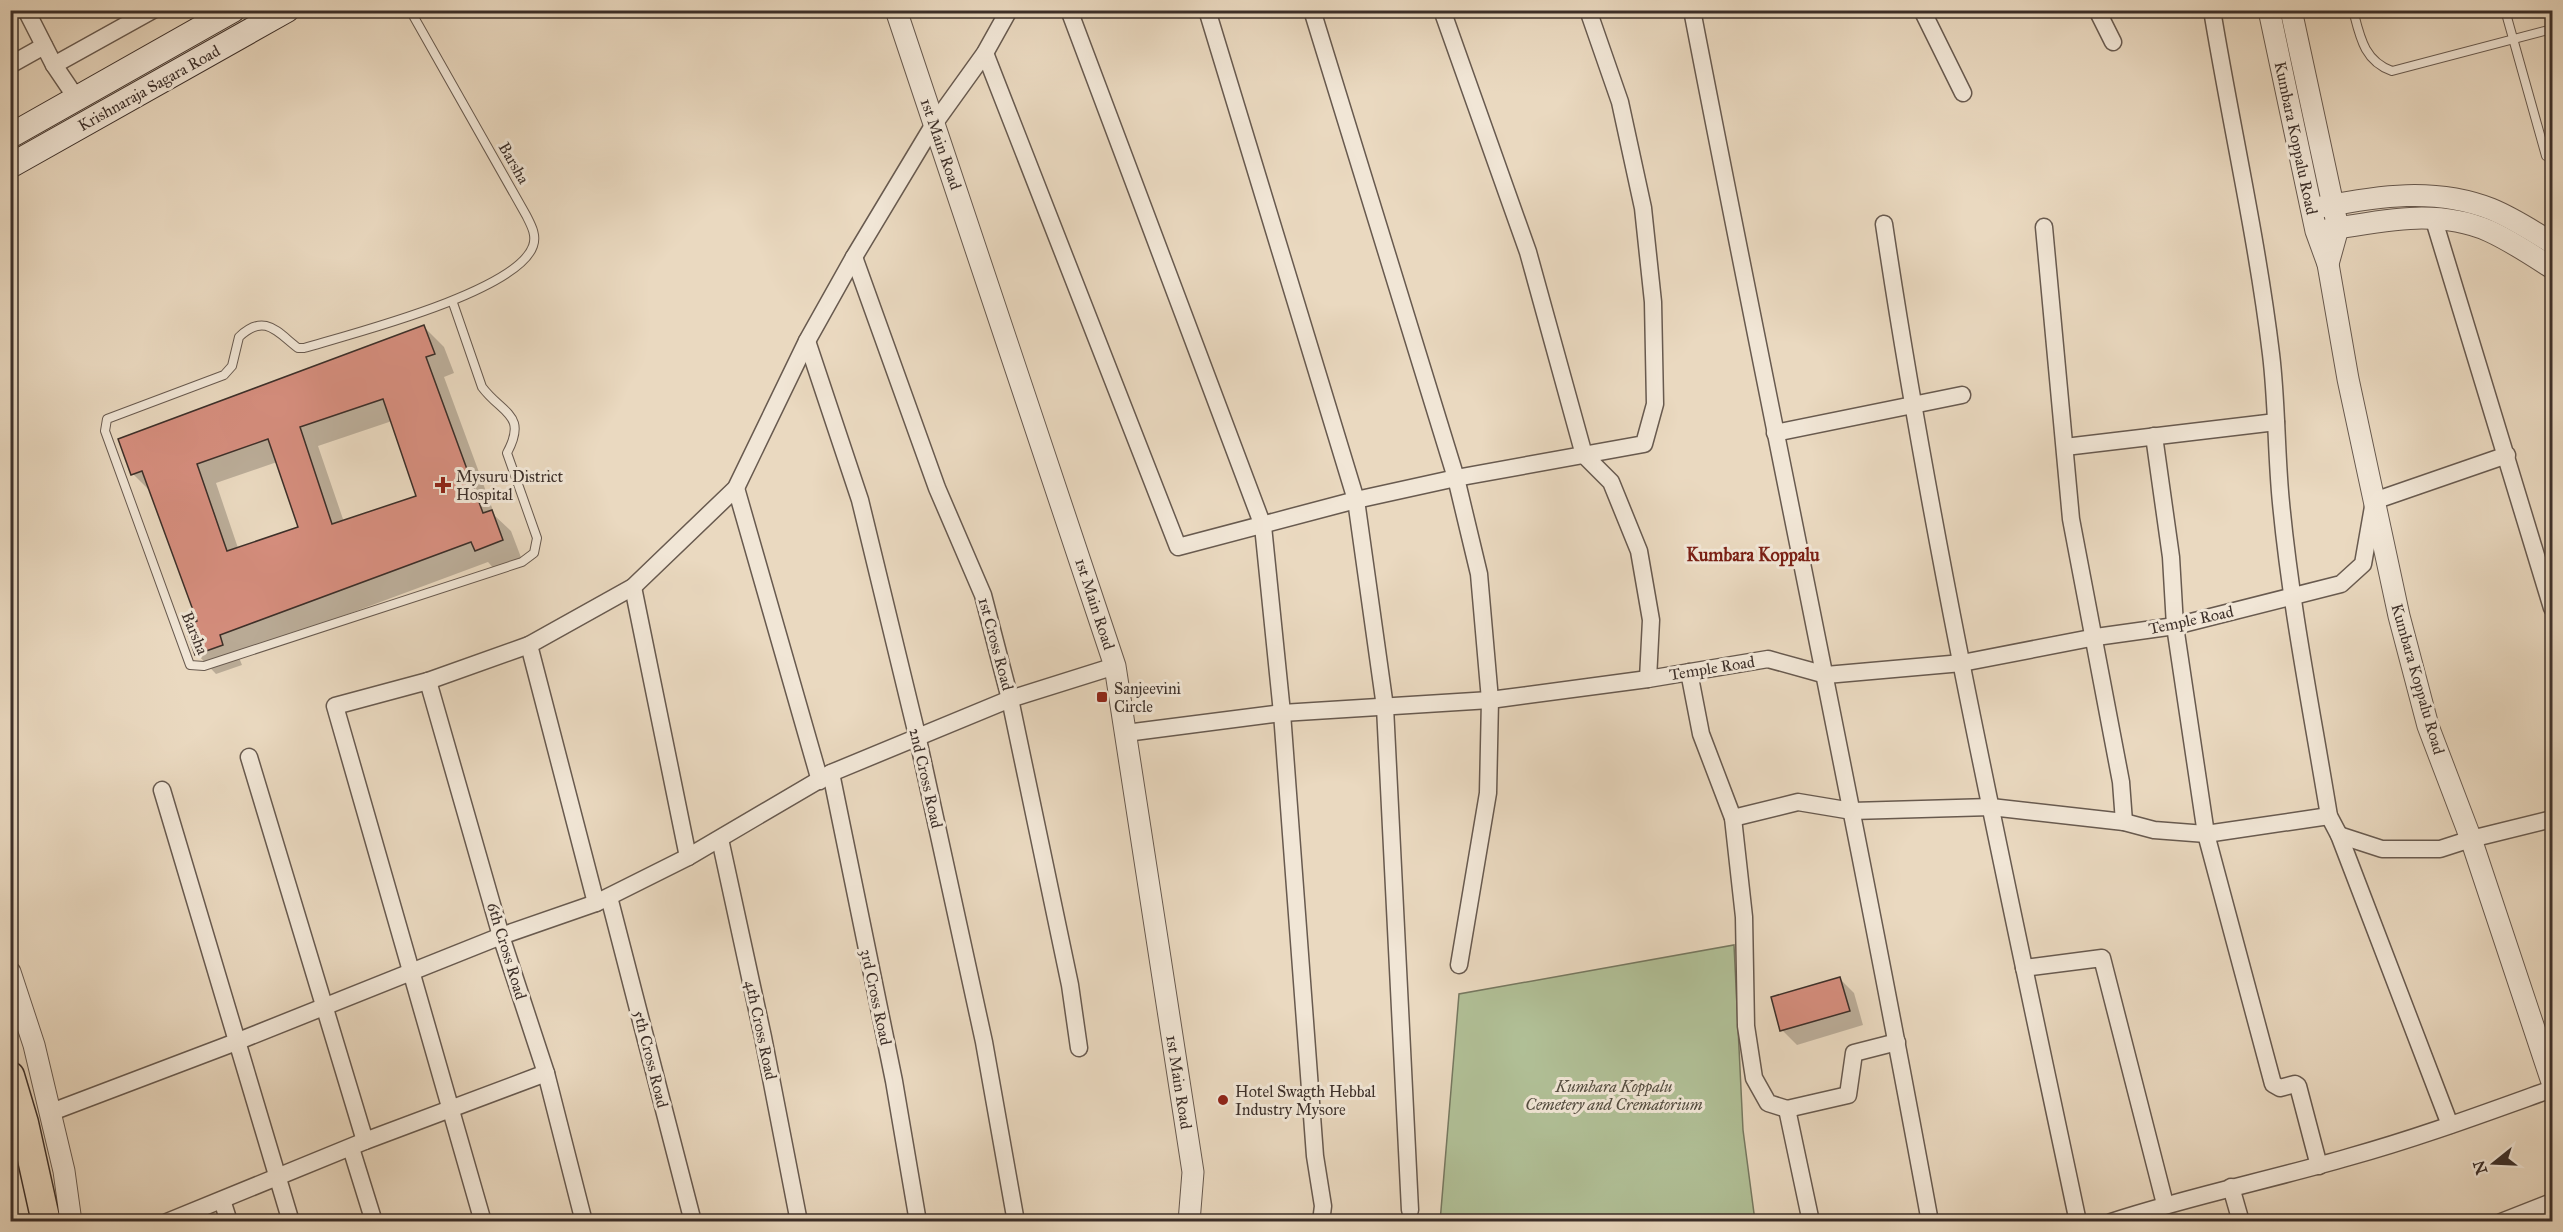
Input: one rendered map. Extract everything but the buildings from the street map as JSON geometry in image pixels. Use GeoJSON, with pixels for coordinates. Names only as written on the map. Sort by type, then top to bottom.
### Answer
{"type":"FeatureCollection","features":[{"type":"Feature","properties":{"kind":"highway"},"geometry":{"type":"LineString","coordinates":[[10,1076],[24,1123],[46,1221]]}},
{"type":"Feature","properties":{"kind":"main road","name":"Krishnaraja Sagara Road"},"geometry":{"type":"LineString","coordinates":[[10,136],[233,10]]}},
{"type":"Feature","properties":{"kind":"main road","name":"Krishnaraja Sagara Road"},"geometry":{"type":"LineString","coordinates":[[10,166],[287,10]]}},
{"type":"Feature","properties":{"kind":"street"},"geometry":{"type":"LineString","coordinates":[[26,10],[54,64],[77,99]]}},
{"type":"Feature","properties":{"kind":"street"},"geometry":{"type":"LineString","coordinates":[[54,64],[153,10]]}},
{"type":"Feature","properties":{"kind":"street","name":"1st Main Road"},"geometry":{"type":"LineString","coordinates":[[896,10],[1115,666],[1193,1172],[1189,1221]]}},
{"type":"Feature","properties":{"kind":"street"},"geometry":{"type":"LineString","coordinates":[[483,1221],[335,706],[428,681],[529,645],[633,587],[736,488],[807,341],[854,257],[934,124],[985,53],[1009,10]]}},
{"type":"Feature","properties":{"kind":"street"},"geometry":{"type":"LineString","coordinates":[[1069,10],[1263,526],[1282,713],[1315,1156],[1323,1206],[1321,1221]]}},
{"type":"Feature","properties":{"kind":"street"},"geometry":{"type":"LineString","coordinates":[[1207,10],[1356,500],[1385,707],[1410,1210]]}},
{"type":"Feature","properties":{"kind":"street"},"geometry":{"type":"LineString","coordinates":[[1312,10],[1456,478],[1479,574],[1490,699],[1488,793],[1459,965]]}},
{"type":"Feature","properties":{"kind":"street"},"geometry":{"type":"LineString","coordinates":[[1442,10],[1528,252],[1584,455],[1611,482],[1639,551],[1651,620],[1648,679]]}},
{"type":"Feature","properties":{"kind":"street"},"geometry":{"type":"LineString","coordinates":[[985,53],[1178,547],[1356,500],[1456,478],[1644,444],[1655,404],[1653,302],[1643,208],[1620,102],[1588,10]]}},
{"type":"Feature","properties":{"kind":"street"},"geometry":{"type":"LineString","coordinates":[[1692,10],[1775,433],[1826,675],[1930,1221]]}},
{"type":"Feature","properties":{"kind":"street"},"geometry":{"type":"LineString","coordinates":[[1922,10],[1963,93]]}},
{"type":"Feature","properties":{"kind":"street"},"geometry":{"type":"LineString","coordinates":[[2097,10],[2113,42]]}},
{"type":"Feature","properties":{"kind":"street"},"geometry":{"type":"LineString","coordinates":[[2212,10],[2229,116],[2250,214],[2271,356],[2281,502],[2293,597],[2329,816],[2339,835],[2450,1125]]}},
{"type":"Feature","properties":{"kind":"street","name":"Kumbara Koppalu Road"},"geometry":{"type":"LineString","coordinates":[[2269,10],[2316,231],[2328,264],[2399,616],[2428,726],[2471,839],[2553,1082]]}},
{"type":"Feature","properties":{"kind":"street","name":"Kumbara Koppalu Road"},"geometry":{"type":"LineString","coordinates":[[2291,10],[2338,228],[2328,264]]}},
{"type":"Feature","properties":{"kind":"street"},"geometry":{"type":"LineString","coordinates":[[10,65],[44,46]]}},
{"type":"Feature","properties":{"kind":"street"},"geometry":{"type":"LineString","coordinates":[[2311,209],[2387,196],[2439,196],[2492,210],[2553,243]]}},
{"type":"Feature","properties":{"kind":"street"},"geometry":{"type":"LineString","coordinates":[[2433,217],[2553,608]]}},
{"type":"Feature","properties":{"kind":"street"},"geometry":{"type":"LineString","coordinates":[[2316,231],[2399,219],[2433,217],[2456,220],[2488,231],[2553,268]]}},
{"type":"Feature","properties":{"kind":"street"},"geometry":{"type":"LineString","coordinates":[[1884,224],[1914,402],[1990,807],[2078,1221]]}},
{"type":"Feature","properties":{"kind":"street"},"geometry":{"type":"LineString","coordinates":[[2044,228],[2071,519],[2096,638],[2121,782],[2124,822]]}},
{"type":"Feature","properties":{"kind":"street","name":"1st Cross Road"},"geometry":{"type":"LineString","coordinates":[[854,257],[937,488],[983,595],[1010,699],[1070,985],[1079,1048]]}},
{"type":"Feature","properties":{"kind":"street","name":"2nd Cross Road"},"geometry":{"type":"LineString","coordinates":[[807,341],[860,500],[917,735],[984,1042],[1016,1221]]}},
{"type":"Feature","properties":{"kind":"street"},"geometry":{"type":"LineString","coordinates":[[1775,433],[1914,402],[1962,395]]}},
{"type":"Feature","properties":{"kind":"street"},"geometry":{"type":"LineString","coordinates":[[2065,447],[2276,422]]}},
{"type":"Feature","properties":{"kind":"street"},"geometry":{"type":"LineString","coordinates":[[2154,436],[2171,556],[2175,626],[2206,834],[2273,1084],[2280,1088],[2295,1084],[2298,1086],[2319,1166]]}},
{"type":"Feature","properties":{"kind":"street"},"geometry":{"type":"LineString","coordinates":[[2374,501],[2507,455]]}},
{"type":"Feature","properties":{"kind":"street","name":"3rd Cross Road"},"geometry":{"type":"LineString","coordinates":[[736,488],[826,777],[894,1081],[918,1221]]}},
{"type":"Feature","properties":{"kind":"street","name":"Temple Road"},"geometry":{"type":"LineString","coordinates":[[1126,733],[1282,713],[1490,699],[1648,679],[1768,659],[1826,675],[1962,663],[2175,626],[2341,584],[2363,564],[2374,501]]}},
{"type":"Feature","properties":{"kind":"street"},"geometry":{"type":"LineString","coordinates":[[633,587],[688,857]]}},
{"type":"Feature","properties":{"kind":"street","name":"5th Cross Road"},"geometry":{"type":"LineString","coordinates":[[529,645],[693,1221]]}},
{"type":"Feature","properties":{"kind":"street"},"geometry":{"type":"LineString","coordinates":[[49,1113],[236,1042],[501,936],[602,900],[688,857],[826,777],[917,735],[1010,699],[1115,666]]}},
{"type":"Feature","properties":{"kind":"street"},"geometry":{"type":"LineString","coordinates":[[1689,672],[1701,734],[1733,818],[1744,916],[1746,1026],[1754,1078],[1768,1103],[1787,1109],[1848,1095],[1854,1053],[1897,1042]]}},
{"type":"Feature","properties":{"kind":"street","name":"6th Cross Road"},"geometry":{"type":"LineString","coordinates":[[428,681],[501,936],[546,1073],[584,1221]]}},
{"type":"Feature","properties":{"kind":"street"},"geometry":{"type":"LineString","coordinates":[[249,757],[324,1007],[374,1221]]}},
{"type":"Feature","properties":{"kind":"street"},"geometry":{"type":"LineString","coordinates":[[162,790],[291,1221]]}},
{"type":"Feature","properties":{"kind":"street"},"geometry":{"type":"LineString","coordinates":[[1733,818],[1797,802],[1852,811],[1990,807],[2124,822],[2154,830],[2206,834],[2329,816]]}},
{"type":"Feature","properties":{"kind":"street"},"geometry":{"type":"LineString","coordinates":[[2339,835],[2382,849],[2440,849],[2553,819]]}},
{"type":"Feature","properties":{"kind":"street","name":"4th Cross Road"},"geometry":{"type":"LineString","coordinates":[[720,839],[763,1037],[799,1221]]}},
{"type":"Feature","properties":{"kind":"street"},"geometry":{"type":"LineString","coordinates":[[2024,968],[2102,958],[2165,1204]]}},
{"type":"Feature","properties":{"kind":"street"},"geometry":{"type":"LineString","coordinates":[[10,972],[34,1045],[64,1171],[71,1221]]}},
{"type":"Feature","properties":{"kind":"street"},"geometry":{"type":"LineString","coordinates":[[167,1221],[546,1073]]}},
{"type":"Feature","properties":{"kind":"street"},"geometry":{"type":"LineString","coordinates":[[2111,1221],[2232,1186],[2319,1166],[2450,1125],[2553,1089]]}},
{"type":"Feature","properties":{"kind":"street"},"geometry":{"type":"LineString","coordinates":[[1787,1109],[1811,1221]]}},
{"type":"Feature","properties":{"kind":"street"},"geometry":{"type":"LineString","coordinates":[[2232,1186],[2241,1221]]}},
{"type":"Feature","properties":{"kind":"street"},"geometry":{"type":"LineString","coordinates":[[222,1200],[229,1221]]}},
{"type":"Feature","properties":{"kind":"street"},"geometry":{"type":"LineString","coordinates":[[2501,1221],[2553,1202]]}},
{"type":"Feature","properties":{"kind":"lane","name":"Barsha"},"geometry":{"type":"LineString","coordinates":[[410,10],[534,232],[534,245],[518,266],[453,303],[304,348],[298,348],[279,330],[272,327],[252,328],[239,337],[232,366],[224,375],[107,419],[105,431],[190,665],[198,668],[522,562],[534,553],[537,538],[507,453],[515,437],[514,422],[510,412],[489,397],[482,387],[453,303]]}},
{"type":"Feature","properties":{"kind":"lane"},"geometry":{"type":"LineString","coordinates":[[2353,10],[2362,44],[2370,58],[2379,66],[2392,70],[2553,29]]}},
{"type":"Feature","properties":{"kind":"lane"},"geometry":{"type":"LineString","coordinates":[[2505,10],[2546,156]]}},
{"type":"Feature","properties":{"kind":"green space","name":"Kumbara Koppalu Cemetery and Crematorium"},"geometry":{"type":"Polygon","coordinates":[[[1734,945],[1743,1130],[1755,1221],[1440,1222],[1459,994],[1734,945]]]}},
{"type":"Feature","properties":{"kind":"place","name":"Mysuru District Hospital"},"geometry":{"type":"Point","coordinates":[443,485]}},
{"type":"Feature","properties":{"kind":"place","name":"Sanjeevini Circle"},"geometry":{"type":"Point","coordinates":[1102,697]}},
{"type":"Feature","properties":{"kind":"place","name":"Hotel Swagth Hebbal Industry Mysore"},"geometry":{"type":"Point","coordinates":[1223,1100]}},
{"type":"Feature","properties":{"kind":"district","name":"Kumbara Koppalu"},"geometry":{"type":"Point","coordinates":[1753,555]}}]}
